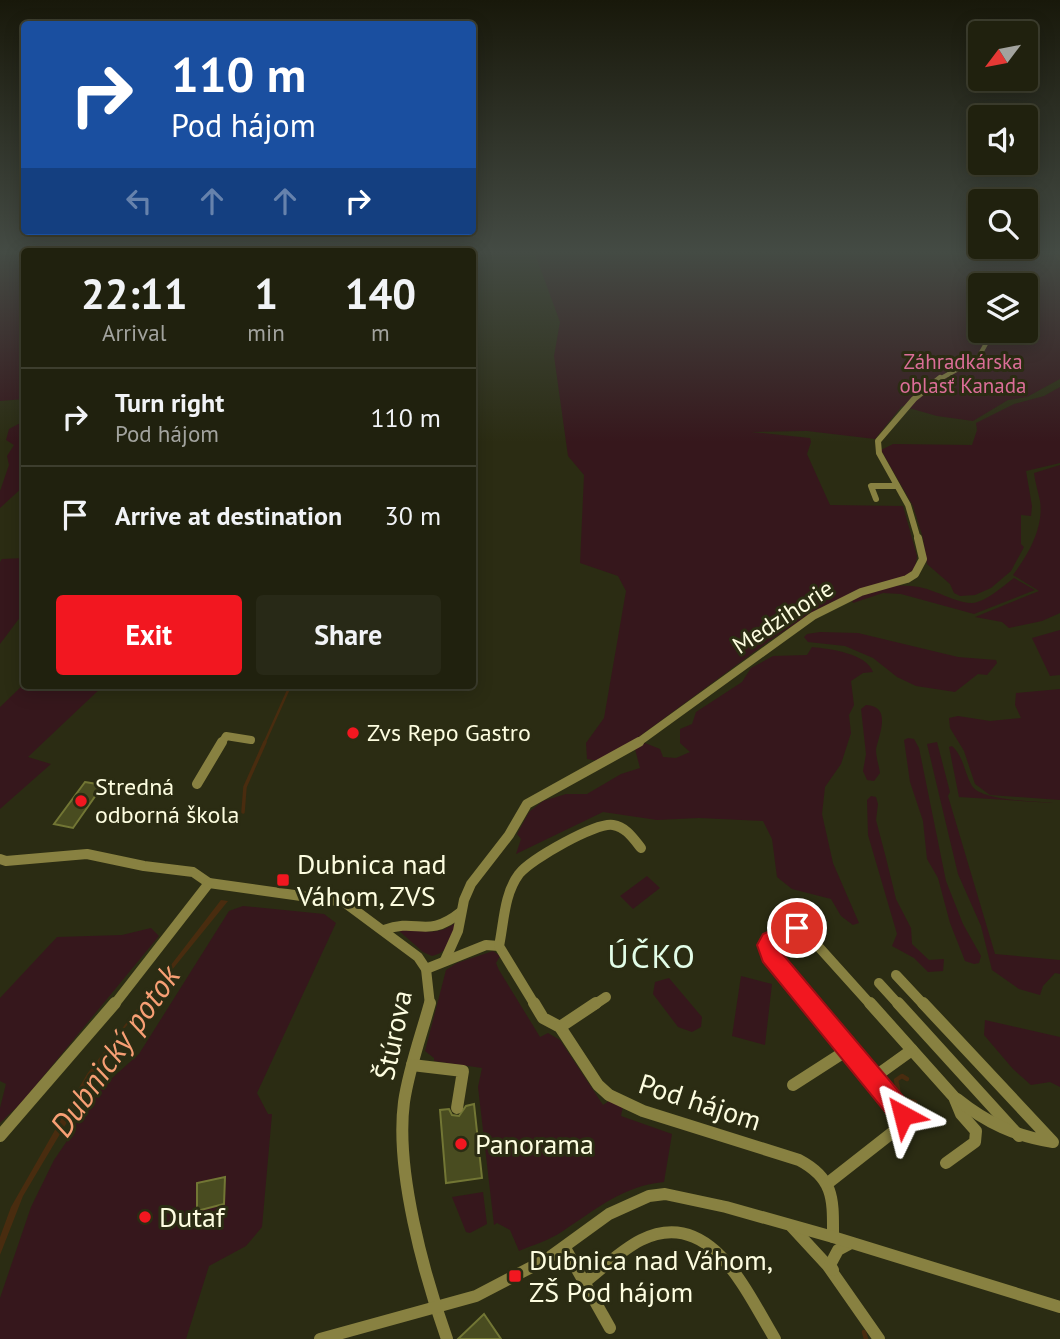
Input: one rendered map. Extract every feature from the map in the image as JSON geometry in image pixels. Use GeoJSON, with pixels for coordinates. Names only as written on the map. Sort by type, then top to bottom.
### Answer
{"type":"FeatureCollection","features":[{"type":"Feature","properties":{"kind":"street","name":"Medzihorie"},"geometry":{"type":"LineString","coordinates":[[445,960],[458,931],[471,884],[509,835],[527,804],[626,751],[813,616],[861,592],[907,579],[915,574],[923,559],[920,545],[908,505],[879,453],[878,441],[908,407],[940,378],[971,365],[987,343]]}},
{"type":"Feature","properties":{"kind":"street"},"geometry":{"type":"LineString","coordinates":[[877,499],[871,486],[897,486]]}},
{"type":"Feature","properties":{"kind":"street"},"geometry":{"type":"LineString","coordinates":[[197,783],[226,736],[251,740]]}},
{"type":"Feature","properties":{"kind":"street"},"geometry":{"type":"LineString","coordinates":[[426,969],[486,945],[499,946],[512,887],[522,869],[536,858],[610,824],[624,828],[641,848]]}},
{"type":"Feature","properties":{"kind":"street","name":"Štúrova"},"geometry":{"type":"LineString","coordinates":[[0,859],[6,861],[88,854],[144,866],[193,872],[209,883],[337,899],[384,930],[418,957],[426,969],[430,1004],[404,1103],[402,1158],[436,1309]]}},
{"type":"Feature","properties":{"kind":"street"},"geometry":{"type":"LineString","coordinates":[[1,1136],[99,1024],[209,883]]}},
{"type":"Feature","properties":{"kind":"street"},"geometry":{"type":"LineString","coordinates":[[384,930],[396,925],[438,928],[462,912]]}},
{"type":"Feature","properties":{"kind":"street"},"geometry":{"type":"LineString","coordinates":[[833,1237],[833,1199],[828,1183],[904,1121],[900,1109],[768,950],[771,940],[791,929],[797,928],[808,935],[954,1097],[977,1117],[1021,1138],[1053,1142],[896,975]]}},
{"type":"Feature","properties":{"kind":"street","name":"Pod hájom"},"geometry":{"type":"LineString","coordinates":[[499,946],[543,1018],[560,1027],[598,1085],[626,1105],[799,1160],[819,1171],[828,1183]]}},
{"type":"Feature","properties":{"kind":"street"},"geometry":{"type":"LineString","coordinates":[[878,983],[1021,1138]]}},
{"type":"Feature","properties":{"kind":"street"},"geometry":{"type":"LineString","coordinates":[[560,1027],[606,997]]}},
{"type":"Feature","properties":{"kind":"street"},"geometry":{"type":"LineString","coordinates":[[793,1085],[849,1049]]}},
{"type":"Feature","properties":{"kind":"street"},"geometry":{"type":"LineString","coordinates":[[873,1078],[912,1050]]}},
{"type":"Feature","properties":{"kind":"street"},"geometry":{"type":"LineString","coordinates":[[412,1065],[463,1071],[457,1108]]}},
{"type":"Feature","properties":{"kind":"street"},"geometry":{"type":"LineString","coordinates":[[946,1163],[975,1142],[976,1131],[961,1114],[954,1097]]}},
{"type":"Feature","properties":{"kind":"street"},"geometry":{"type":"LineString","coordinates":[[320,1339],[476,1296],[565,1248],[609,1214],[649,1196],[665,1194],[715,1204],[833,1237],[1057,1309]]}},
{"type":"Feature","properties":{"kind":"street"},"geometry":{"type":"LineString","coordinates":[[790,1225],[806,1239],[835,1276],[876,1337]]}},
{"type":"Feature","properties":{"kind":"street"},"geometry":{"type":"LineString","coordinates":[[585,1282],[642,1240],[669,1230],[687,1232],[710,1243],[723,1257],[775,1339]]}},
{"type":"Feature","properties":{"kind":"street"},"geometry":{"type":"LineString","coordinates":[[835,1276],[830,1265],[834,1254],[851,1243]]}},
{"type":"Feature","properties":{"kind":"street"},"geometry":{"type":"LineString","coordinates":[[565,1248],[610,1328]]}},
{"type":"Feature","properties":{"kind":"street"},"geometry":{"type":"LineString","coordinates":[[436,1309],[447,1339]]}},
{"type":"Feature","properties":{"kind":"green space"},"geometry":{"type":"Polygon","coordinates":[[[0,316],[21,316],[21,399],[0,401],[0,316]]]}},
{"type":"Feature","properties":{"kind":"green space","name":"Záhradkárska oblasť Kanada"},"geometry":{"type":"Polygon","coordinates":[[[558,316],[968,316],[968,343],[1038,343],[1038,316],[1060,316],[1060,379],[1027,397],[1008,400],[973,421],[937,416],[902,406],[875,439],[807,431],[751,432],[810,438],[807,454],[830,505],[903,506],[917,556],[915,569],[904,577],[859,590],[818,609],[769,641],[621,750],[598,761],[587,759],[586,743],[604,718],[626,591],[618,576],[580,563],[584,475],[568,456],[554,356],[560,322],[558,316]]]}},
{"type":"Feature","properties":{"kind":"green space"},"geometry":{"type":"Polygon","coordinates":[[[1060,387],[1060,463],[1026,471],[1032,506],[1031,516],[1021,515],[1021,544],[1024,547],[1011,571],[991,588],[975,595],[960,596],[927,564],[923,538],[913,506],[881,450],[893,444],[972,445],[977,430],[976,423],[1014,404],[1044,396],[1060,387]]]}},
{"type":"Feature","properties":{"kind":"green space"},"geometry":{"type":"Polygon","coordinates":[[[21,423],[21,489],[0,508],[0,491],[9,465],[7,456],[14,445],[6,440],[9,429],[21,423]]]}},
{"type":"Feature","properties":{"kind":"green space"},"geometry":{"type":"Polygon","coordinates":[[[1060,465],[1060,613],[1042,621],[1009,628],[1002,622],[975,617],[1039,591],[1013,575],[1029,550],[1040,521],[1040,501],[1034,473],[1060,465]]]}},
{"type":"Feature","properties":{"kind":"green space"},"geometry":{"type":"Polygon","coordinates":[[[21,558],[21,616],[0,644],[0,562],[2,559],[21,558]]]}},
{"type":"Feature","properties":{"kind":"green space"},"geometry":{"type":"Polygon","coordinates":[[[1014,578],[1035,590],[974,614],[901,594],[883,593],[853,603],[852,600],[883,588],[914,586],[972,603],[988,597],[1014,578]]]}},
{"type":"Feature","properties":{"kind":"green space"},"geometry":{"type":"Polygon","coordinates":[[[1060,630],[1060,675],[1050,676],[1032,638],[1060,630]]]}},
{"type":"Feature","properties":{"kind":"green space"},"geometry":{"type":"Polygon","coordinates":[[[820,632],[858,633],[958,657],[996,660],[997,663],[987,675],[978,674],[955,692],[916,686],[897,677],[873,658],[845,646],[808,642],[804,637],[820,632]]]}},
{"type":"Feature","properties":{"kind":"green space"},"geometry":{"type":"Polygon","coordinates":[[[812,647],[855,656],[863,660],[873,672],[863,673],[851,681],[854,705],[849,715],[851,733],[841,764],[825,787],[822,814],[833,863],[859,923],[853,925],[841,916],[831,899],[792,889],[777,877],[772,839],[763,821],[699,818],[657,820],[603,812],[516,854],[521,839],[517,834],[529,812],[543,801],[566,794],[587,794],[621,774],[640,768],[635,749],[645,743],[660,749],[663,757],[676,758],[690,752],[680,743],[680,729],[692,724],[696,712],[742,682],[751,668],[773,656],[807,655],[812,647]]]}},
{"type":"Feature","properties":{"kind":"green space"},"geometry":{"type":"Polygon","coordinates":[[[21,687],[21,689],[100,689],[28,757],[51,764],[0,809],[0,707],[21,687]]]}},
{"type":"Feature","properties":{"kind":"green space"},"geometry":{"type":"Polygon","coordinates":[[[1060,689],[1060,800],[990,795],[975,784],[964,751],[950,728],[949,718],[958,716],[990,721],[1021,718],[1015,705],[1016,693],[1060,689]]]}},
{"type":"Feature","properties":{"kind":"green space"},"geometry":{"type":"Polygon","coordinates":[[[866,705],[875,707],[882,717],[876,750],[880,773],[874,781],[867,780],[863,771],[866,754],[861,709],[866,705]]]}},
{"type":"Feature","properties":{"kind":"green space"},"geometry":{"type":"Polygon","coordinates":[[[914,739],[919,748],[946,881],[963,924],[981,956],[979,963],[965,961],[950,923],[938,878],[927,859],[923,821],[910,782],[904,740],[914,739]]]}},
{"type":"Feature","properties":{"kind":"green space"},"geometry":{"type":"Polygon","coordinates":[[[937,742],[950,792],[948,796],[995,954],[1060,960],[1060,974],[1055,973],[1043,986],[1040,995],[1019,989],[992,970],[981,926],[958,874],[927,744],[937,742]]]}},
{"type":"Feature","properties":{"kind":"green space"},"geometry":{"type":"Polygon","coordinates":[[[952,746],[959,755],[972,786],[978,791],[986,795],[1022,801],[1053,803],[959,797],[949,747],[952,746]]]}},
{"type":"Feature","properties":{"kind":"green space"},"geometry":{"type":"Polygon","coordinates":[[[871,796],[876,797],[878,804],[876,820],[896,899],[911,928],[912,944],[929,960],[944,959],[943,971],[928,972],[914,958],[892,946],[897,934],[868,835],[867,800],[871,796]]]}},
{"type":"Feature","properties":{"kind":"green space"},"geometry":{"type":"Polygon","coordinates":[[[647,876],[660,888],[633,909],[620,896],[647,876]]]}},
{"type":"Feature","properties":{"kind":"green space","name":"Dutaf"},"geometry":{"type":"Polygon","coordinates":[[[243,906],[324,914],[336,923],[257,1093],[268,1114],[272,1114],[262,1227],[246,1246],[209,1266],[186,1339],[0,1339],[0,1298],[31,1207],[54,1160],[69,1138],[72,1126],[92,1096],[139,1054],[229,911],[243,906]]]}},
{"type":"Feature","properties":{"kind":"green space"},"geometry":{"type":"Polygon","coordinates":[[[457,921],[447,947],[432,956],[423,952],[398,930],[402,927],[437,931],[457,921]]]}},
{"type":"Feature","properties":{"kind":"green space"},"geometry":{"type":"Polygon","coordinates":[[[151,928],[159,936],[22,1102],[0,1123],[0,1108],[6,1084],[0,1081],[0,998],[57,937],[122,935],[151,928]]]}},
{"type":"Feature","properties":{"kind":"green space"},"geometry":{"type":"Polygon","coordinates":[[[493,951],[500,956],[496,963],[499,970],[540,1037],[548,1033],[560,1040],[603,1105],[612,1099],[623,1106],[621,1116],[672,1134],[664,1182],[623,1193],[558,1234],[519,1251],[510,1230],[497,1223],[494,1225],[478,1087],[482,1068],[434,1061],[425,1051],[446,970],[457,963],[493,951]]]}},
{"type":"Feature","properties":{"kind":"green space"},"geometry":{"type":"Polygon","coordinates":[[[741,976],[772,984],[765,1045],[732,1036],[741,976]]]}},
{"type":"Feature","properties":{"kind":"green space"},"geometry":{"type":"Polygon","coordinates":[[[669,978],[702,1017],[701,1027],[692,1032],[678,1027],[653,994],[655,982],[669,978]]]}},
{"type":"Feature","properties":{"kind":"green space"},"geometry":{"type":"Polygon","coordinates":[[[985,1020],[1060,1037],[1060,1087],[1050,1082],[1031,1085],[1013,1069],[984,1035],[985,1020]]]}},
{"type":"Feature","properties":{"kind":"green space"},"geometry":{"type":"Polygon","coordinates":[[[483,1192],[487,1224],[470,1233],[466,1232],[452,1197],[483,1192]]]}},
{"type":"Feature","properties":{"kind":"shaded area"},"geometry":{"type":"Polygon","coordinates":[[[221,900],[228,901],[119,1035],[23,1196],[0,1255],[0,1237],[11,1207],[87,1074],[221,900]]]}},
{"type":"Feature","properties":{"kind":"building","name":"Stredná odborná škola"},"geometry":{"type":"Polygon","coordinates":[[[85,782],[103,785],[73,828],[54,824],[85,782]]]}},
{"type":"Feature","properties":{"kind":"building","name":"Panorama"},"geometry":{"type":"Polygon","coordinates":[[[474,1104],[482,1178],[446,1183],[440,1110],[449,1109],[452,1115],[459,1116],[466,1106],[474,1104]]]}},
{"type":"Feature","properties":{"kind":"building"},"geometry":{"type":"Polygon","coordinates":[[[225,1177],[224,1204],[197,1211],[197,1183],[225,1177]]]}},
{"type":"Feature","properties":{"kind":"building"},"geometry":{"type":"Polygon","coordinates":[[[484,1314],[501,1339],[458,1339],[484,1314]]]}},
{"type":"Feature","properties":{"kind":"waterway","name":"Dubnický potok"},"geometry":{"type":"LineString","coordinates":[[264,744],[289,689]]}},
{"type":"Feature","properties":{"kind":"waterway","name":"Dubnický potok"},"geometry":{"type":"LineString","coordinates":[[243,812],[245,787],[265,742]]}},
{"type":"Feature","properties":{"kind":"waterway"},"geometry":{"type":"LineString","coordinates":[[907,1079],[902,1076],[896,1080],[900,1099],[915,1102]]}},
{"type":"Feature","properties":{"kind":"waterway"},"geometry":{"type":"LineString","coordinates":[[864,1332],[866,1339]]}},
{"type":"Feature","properties":{"kind":"place","name":"Zvs Repo Gastro"},"geometry":{"type":"Point","coordinates":[353,733]}},
{"type":"Feature","properties":{"kind":"place","name":"Stredná odborná škola"},"geometry":{"type":"Point","coordinates":[81,801]}},
{"type":"Feature","properties":{"kind":"place","name":"Dubnica nad Váhom, ZVS"},"geometry":{"type":"Point","coordinates":[283,880]}},
{"type":"Feature","properties":{"kind":"place","name":"Panorama"},"geometry":{"type":"Point","coordinates":[461,1144]}},
{"type":"Feature","properties":{"kind":"place","name":"Dutaf"},"geometry":{"type":"Point","coordinates":[145,1217]}},
{"type":"Feature","properties":{"kind":"place","name":"Dubnica nad Váhom, ZŠ Pod hájom"},"geometry":{"type":"Point","coordinates":[515,1276]}},
{"type":"Feature","properties":{"kind":"district","name":"ÚČKO"},"geometry":{"type":"Point","coordinates":[652,956]}},
{"type":"Feature","properties":{"kind":"route"},"geometry":{"type":"LineString","coordinates":[[797,928],[771,940],[768,945],[770,956],[903,1115]]}}]}
